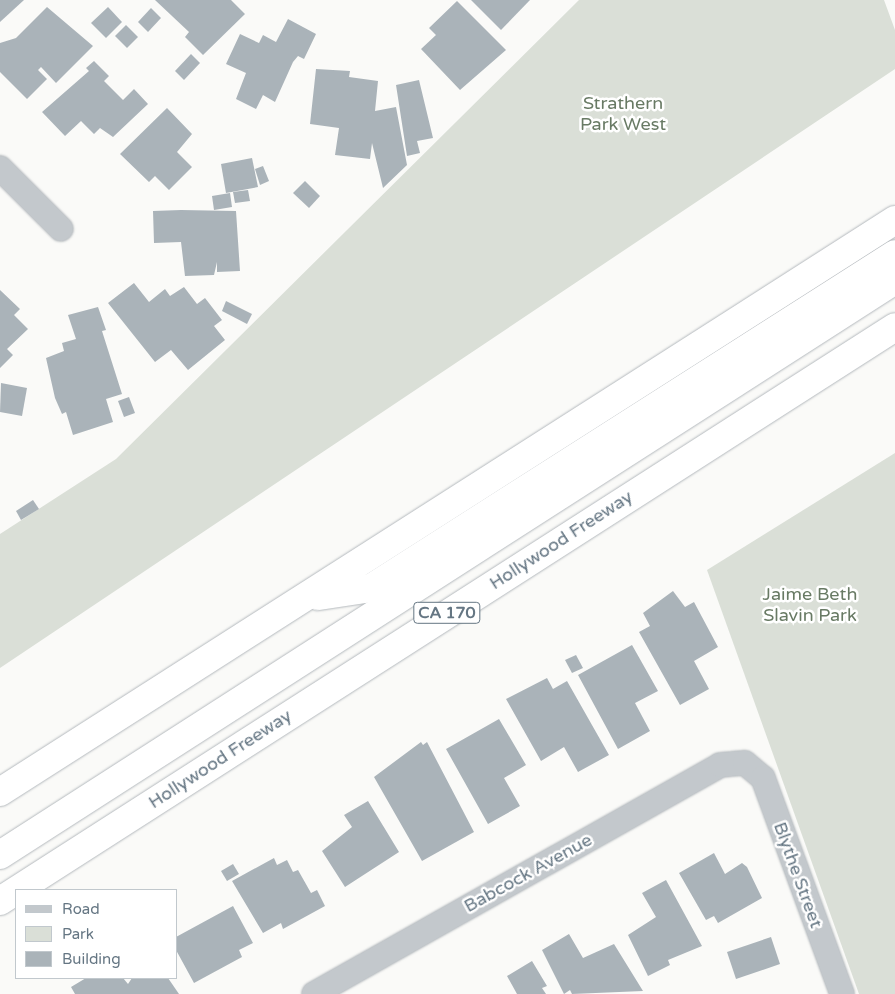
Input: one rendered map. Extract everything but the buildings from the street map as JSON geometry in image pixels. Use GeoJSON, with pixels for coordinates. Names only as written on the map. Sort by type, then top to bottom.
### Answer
{"type":"FeatureCollection","features":[{"type":"Feature","properties":{"kind":"highway"},"geometry":{"type":"LineString","coordinates":[[0,792],[309,597],[895,220]]}},
{"type":"Feature","properties":{"kind":"highway"},"geometry":{"type":"LineString","coordinates":[[309,597],[371,588],[895,254]]}},
{"type":"Feature","properties":{"kind":"highway"},"geometry":{"type":"LineString","coordinates":[[0,855],[895,280]]}},
{"type":"Feature","properties":{"kind":"highway","name":"Hollywood Freeway"},"geometry":{"type":"LineString","coordinates":[[19,889],[895,327]]}},
{"type":"Feature","properties":{"kind":"highway","name":"Hollywood Freeway"},"geometry":{"type":"LineString","coordinates":[[0,901],[15,891]]}},
{"type":"Feature","properties":{"kind":"street"},"geometry":{"type":"LineString","coordinates":[[0,168],[61,229]]}},
{"type":"Feature","properties":{"kind":"street","name":"Babcock Avenue"},"geometry":{"type":"LineString","coordinates":[[314,994],[720,765],[745,763]]}},
{"type":"Feature","properties":{"kind":"street","name":"Blythe Street"},"geometry":{"type":"LineString","coordinates":[[745,763],[763,778],[842,994]]}},
{"type":"Feature","properties":{"kind":"green space","name":"Strathern Park West"},"geometry":{"type":"Polygon","coordinates":[[[579,0],[884,0],[895,30],[895,69],[0,668],[0,534],[116,459],[579,0]]]}},
{"type":"Feature","properties":{"kind":"green space","name":"Jaime Beth Slavin Park"},"geometry":{"type":"Polygon","coordinates":[[[895,453],[895,994],[859,994],[707,570],[895,453]]]}}]}
